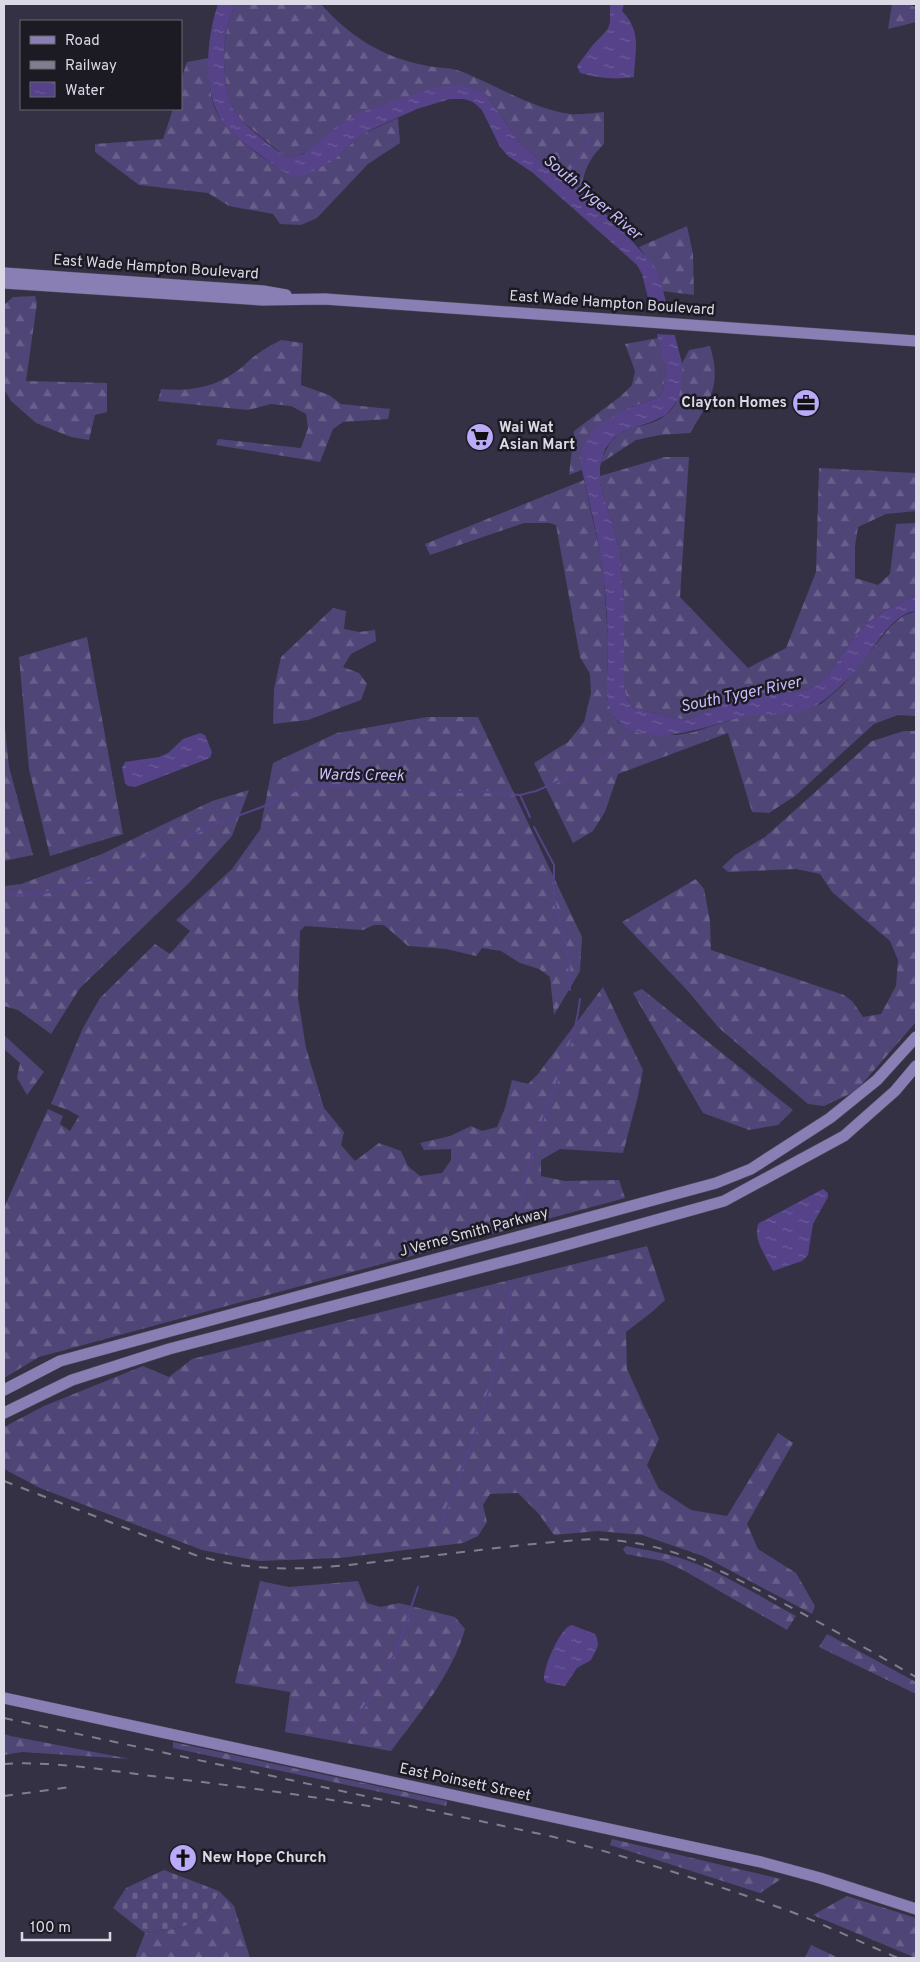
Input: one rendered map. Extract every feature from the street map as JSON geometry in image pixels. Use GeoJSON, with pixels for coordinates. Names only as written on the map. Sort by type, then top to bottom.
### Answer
{"type":"FeatureCollection","features":[{"type":"Feature","properties":{"kind":"main road","name":"East Wade Hampton Boulevard"},"geometry":{"type":"LineString","coordinates":[[4,273],[99,284],[217,292],[263,291],[305,298],[916,341]]}},
{"type":"Feature","properties":{"kind":"main road","name":"East Wade Hampton Boulevard"},"geometry":{"type":"LineString","coordinates":[[4,283],[99,284]]}},
{"type":"Feature","properties":{"kind":"main road","name":"J Verne Smith Parkway"},"geometry":{"type":"LineString","coordinates":[[4,1390],[60,1361],[716,1183],[751,1169],[830,1118],[877,1080],[916,1037]]}},
{"type":"Feature","properties":{"kind":"main road"},"geometry":{"type":"LineString","coordinates":[[4,1413],[72,1380],[169,1349],[529,1255],[724,1201],[844,1136],[895,1091],[916,1066]]}},
{"type":"Feature","properties":{"kind":"main road","name":"East Poinsett Street"},"geometry":{"type":"LineString","coordinates":[[4,1698],[761,1862],[820,1878],[916,1909]]}},
{"type":"Feature","properties":{"kind":"green space"},"geometry":{"type":"Polygon","coordinates":[[[235,4],[321,4],[354,35],[394,56],[423,65],[460,71],[529,102],[557,112],[587,114],[604,112],[604,144],[588,164],[581,189],[544,164],[518,141],[486,94],[404,101],[373,108],[352,118],[306,152],[289,158],[244,123],[238,117],[232,105],[225,74],[224,52],[227,30],[235,4]]]}},
{"type":"Feature","properties":{"kind":"green space"},"geometry":{"type":"Polygon","coordinates":[[[892,4],[906,4],[916,7],[916,22],[888,29],[892,4]]]}},
{"type":"Feature","properties":{"kind":"green space"},"geometry":{"type":"Polygon","coordinates":[[[209,58],[211,95],[218,115],[238,138],[279,169],[330,163],[361,135],[398,118],[400,143],[368,164],[317,218],[301,225],[280,224],[273,214],[229,206],[208,193],[139,185],[95,152],[95,144],[163,139],[173,110],[182,110],[182,77],[187,62],[209,58]]]}},
{"type":"Feature","properties":{"kind":"green space"},"geometry":{"type":"Polygon","coordinates":[[[687,226],[693,254],[694,295],[662,291],[659,275],[639,247],[687,226]]]}},
{"type":"Feature","properties":{"kind":"green space"},"geometry":{"type":"Polygon","coordinates":[[[35,296],[37,303],[26,381],[107,383],[107,412],[95,415],[89,440],[71,437],[36,423],[11,401],[4,389],[4,305],[13,297],[35,296]]]}},
{"type":"Feature","properties":{"kind":"green space"},"geometry":{"type":"Polygon","coordinates":[[[658,338],[666,371],[663,392],[657,398],[623,410],[581,466],[582,470],[569,475],[574,431],[621,396],[632,385],[635,371],[625,344],[658,338]]]}},
{"type":"Feature","properties":{"kind":"green space"},"geometry":{"type":"Polygon","coordinates":[[[281,340],[303,343],[301,385],[329,395],[341,404],[390,409],[388,419],[343,422],[333,429],[320,462],[216,445],[218,439],[301,448],[308,428],[306,414],[291,406],[271,404],[248,410],[158,401],[161,389],[199,388],[216,383],[239,370],[259,353],[281,340]]]}},
{"type":"Feature","properties":{"kind":"green space"},"geometry":{"type":"Polygon","coordinates":[[[710,346],[715,371],[712,392],[690,433],[660,435],[636,440],[601,463],[608,447],[616,437],[624,431],[663,417],[672,409],[678,398],[682,364],[689,350],[710,346]]]}},
{"type":"Feature","properties":{"kind":"green space"},"geometry":{"type":"Polygon","coordinates":[[[665,457],[689,457],[680,597],[748,668],[786,648],[816,572],[819,468],[916,473],[916,511],[886,514],[858,527],[855,546],[855,578],[878,585],[890,574],[896,524],[916,523],[916,596],[886,610],[869,622],[854,638],[825,678],[807,690],[741,696],[698,716],[687,719],[671,717],[633,707],[629,703],[624,686],[624,602],[620,550],[600,484],[600,476],[665,457]]]}},
{"type":"Feature","properties":{"kind":"green space"},"geometry":{"type":"Polygon","coordinates":[[[584,480],[601,557],[604,581],[608,640],[607,698],[613,715],[619,723],[639,732],[677,735],[694,732],[740,717],[821,704],[843,685],[891,626],[903,616],[916,611],[916,716],[898,715],[874,724],[795,796],[769,813],[752,812],[728,733],[618,774],[605,812],[593,831],[573,843],[534,763],[568,742],[584,722],[591,693],[590,674],[580,657],[556,525],[549,523],[524,523],[430,555],[425,544],[584,480]]]}},
{"type":"Feature","properties":{"kind":"green space"},"geometry":{"type":"Polygon","coordinates":[[[333,608],[346,611],[344,629],[359,632],[375,630],[376,641],[351,654],[343,667],[359,673],[367,684],[361,700],[308,720],[273,724],[274,689],[281,657],[333,608]]]}},
{"type":"Feature","properties":{"kind":"green space"},"geometry":{"type":"Polygon","coordinates":[[[87,637],[123,834],[50,856],[29,769],[19,657],[87,637]]]}},
{"type":"Feature","properties":{"kind":"green space"},"geometry":{"type":"Polygon","coordinates":[[[427,717],[478,717],[582,937],[580,971],[554,1015],[550,977],[539,969],[520,963],[501,951],[482,948],[476,956],[446,949],[408,946],[384,925],[374,925],[363,930],[305,926],[300,931],[298,998],[306,1048],[324,1108],[344,1132],[341,1145],[355,1161],[379,1143],[401,1151],[408,1166],[420,1176],[442,1173],[451,1160],[451,1149],[424,1150],[420,1143],[450,1136],[471,1126],[482,1131],[497,1127],[505,1108],[512,1080],[528,1084],[538,1074],[603,987],[643,1070],[623,1153],[560,1149],[541,1160],[541,1176],[565,1181],[619,1180],[625,1198],[39,1357],[4,1378],[4,1208],[48,1109],[63,1116],[60,1124],[70,1131],[79,1116],[51,1104],[83,1028],[100,998],[155,944],[170,954],[190,931],[176,920],[232,869],[260,830],[273,763],[337,733],[427,717]]]}},
{"type":"Feature","properties":{"kind":"green space"},"geometry":{"type":"Polygon","coordinates":[[[4,720],[9,767],[33,855],[4,861],[4,720]]]}},
{"type":"Feature","properties":{"kind":"green space"},"geometry":{"type":"Polygon","coordinates":[[[904,731],[916,731],[916,1022],[856,1091],[824,1106],[808,1104],[719,1028],[686,989],[622,922],[696,879],[704,889],[710,921],[711,950],[844,995],[853,1002],[863,1017],[881,1014],[896,986],[898,960],[890,941],[832,892],[820,874],[796,869],[728,872],[722,867],[735,855],[765,837],[872,741],[904,731]]]}},
{"type":"Feature","properties":{"kind":"green space"},"geometry":{"type":"Polygon","coordinates":[[[249,790],[232,836],[189,883],[80,988],[51,1034],[18,1010],[4,1006],[4,886],[21,884],[102,854],[212,801],[249,790]]]}},
{"type":"Feature","properties":{"kind":"green space"},"geometry":{"type":"Polygon","coordinates":[[[642,989],[793,1110],[778,1125],[749,1130],[703,1113],[633,993],[642,989]]]}},
{"type":"Feature","properties":{"kind":"green space"},"geometry":{"type":"Polygon","coordinates":[[[4,1035],[44,1072],[27,1095],[17,1078],[20,1063],[4,1049],[4,1035]]]}},
{"type":"Feature","properties":{"kind":"green space"},"geometry":{"type":"Polygon","coordinates":[[[647,1246],[665,1300],[626,1332],[627,1369],[659,1439],[647,1465],[659,1489],[691,1510],[727,1516],[778,1433],[793,1443],[747,1524],[758,1549],[796,1573],[815,1606],[812,1614],[703,1556],[642,1535],[598,1531],[554,1535],[538,1513],[518,1493],[490,1494],[483,1505],[487,1522],[478,1536],[463,1543],[340,1558],[259,1561],[202,1550],[40,1488],[4,1469],[4,1427],[44,1406],[143,1366],[169,1377],[192,1359],[647,1246]]]}},
{"type":"Feature","properties":{"kind":"green space"},"geometry":{"type":"Polygon","coordinates":[[[626,1546],[671,1555],[700,1565],[728,1578],[796,1616],[787,1630],[683,1570],[663,1561],[626,1554],[623,1549],[626,1546]]]}},
{"type":"Feature","properties":{"kind":"green space"},"geometry":{"type":"Polygon","coordinates":[[[260,1581],[289,1587],[358,1581],[367,1603],[380,1607],[399,1603],[455,1617],[465,1629],[452,1662],[434,1693],[391,1751],[285,1732],[290,1692],[235,1683],[260,1581]]]}},
{"type":"Feature","properties":{"kind":"green space"},"geometry":{"type":"Polygon","coordinates":[[[827,1634],[916,1682],[916,1694],[819,1647],[827,1634]]]}},
{"type":"Feature","properties":{"kind":"green space"},"geometry":{"type":"Polygon","coordinates":[[[4,1734],[130,1759],[22,1752],[4,1755],[4,1734]]]}},
{"type":"Feature","properties":{"kind":"green space"},"geometry":{"type":"Polygon","coordinates":[[[173,1742],[447,1801],[446,1806],[173,1748],[173,1742]]]}},
{"type":"Feature","properties":{"kind":"green space"},"geometry":{"type":"Polygon","coordinates":[[[612,1839],[781,1879],[760,1893],[610,1845],[612,1839]]]}},
{"type":"Feature","properties":{"kind":"green space"},"geometry":{"type":"Polygon","coordinates":[[[164,1870],[219,1891],[213,1903],[199,1919],[190,1924],[169,1930],[145,1933],[113,1908],[126,1888],[164,1870]]]}},
{"type":"Feature","properties":{"kind":"green space"},"geometry":{"type":"Polygon","coordinates":[[[219,1891],[234,1906],[250,1958],[135,1958],[145,1933],[169,1930],[190,1924],[199,1919],[213,1903],[219,1891]]]}},
{"type":"Feature","properties":{"kind":"green space"},"geometry":{"type":"Polygon","coordinates":[[[847,1896],[916,1918],[916,1958],[813,1915],[847,1896]]]}},
{"type":"Feature","properties":{"kind":"green space"},"geometry":{"type":"Polygon","coordinates":[[[811,1945],[839,1958],[805,1958],[811,1945]]]}},
{"type":"Feature","properties":{"kind":"water"},"geometry":{"type":"Polygon","coordinates":[[[218,4],[235,4],[227,29],[224,52],[225,74],[232,105],[244,123],[282,154],[289,158],[303,154],[335,128],[360,112],[434,88],[457,85],[465,86],[486,94],[518,141],[544,164],[581,189],[651,262],[659,275],[682,363],[682,381],[679,397],[666,415],[624,431],[614,438],[605,449],[600,467],[600,484],[620,550],[624,602],[624,686],[629,703],[633,707],[671,717],[687,719],[698,716],[741,696],[807,690],[825,678],[854,638],[877,616],[916,596],[916,611],[907,613],[891,625],[845,682],[817,705],[805,710],[740,718],[687,732],[657,735],[642,734],[630,730],[619,722],[613,715],[608,700],[608,633],[604,583],[597,536],[581,466],[581,455],[585,442],[593,430],[623,410],[657,398],[663,392],[666,371],[642,274],[637,265],[533,173],[508,156],[500,147],[482,110],[473,102],[464,99],[450,99],[417,109],[377,127],[361,135],[330,163],[298,178],[282,171],[225,126],[213,101],[208,59],[211,30],[218,4]]]}},
{"type":"Feature","properties":{"kind":"water"},"geometry":{"type":"Polygon","coordinates":[[[610,4],[624,4],[622,11],[635,34],[634,77],[613,78],[593,76],[580,73],[577,66],[608,29],[610,4]]]}},
{"type":"Feature","properties":{"kind":"water"},"geometry":{"type":"Polygon","coordinates":[[[200,733],[205,735],[212,752],[210,758],[135,787],[128,786],[125,783],[122,768],[125,762],[159,757],[168,753],[183,739],[200,733]]]}},
{"type":"Feature","properties":{"kind":"water"},"geometry":{"type":"Polygon","coordinates":[[[823,1189],[828,1193],[828,1197],[813,1224],[808,1255],[802,1261],[773,1271],[758,1241],[757,1229],[759,1223],[823,1189]]]}},
{"type":"Feature","properties":{"kind":"water"},"geometry":{"type":"Polygon","coordinates":[[[572,1625],[595,1634],[598,1646],[591,1660],[577,1668],[565,1686],[547,1683],[544,1680],[544,1674],[549,1658],[562,1633],[567,1627],[572,1625]]]}},
{"type":"Feature","properties":{"kind":"pier"},"geometry":{"type":"Polygon","coordinates":[[[647,311],[671,312],[677,335],[654,334],[647,311]]]}},
{"type":"Feature","properties":{"kind":"waterway","name":"South Tyger River"},"geometry":{"type":"LineString","coordinates":[[566,179],[590,136]]}},
{"type":"Feature","properties":{"kind":"waterway","name":"Wards Creek"},"geometry":{"type":"LineString","coordinates":[[4,894],[30,895],[45,893],[101,877],[154,854],[210,826],[262,807],[305,786],[391,786],[445,792],[486,792],[520,795],[536,791],[587,769],[605,757],[630,729]]}},
{"type":"Feature","properties":{"kind":"waterway"},"geometry":{"type":"LineString","coordinates":[[520,795],[530,817]]}},
{"type":"Feature","properties":{"kind":"waterway"},"geometry":{"type":"LineString","coordinates":[[534,827],[554,865],[554,899],[569,960],[570,990]]}},
{"type":"Feature","properties":{"kind":"waterway"},"geometry":{"type":"LineString","coordinates":[[516,1224],[532,1154],[569,1050],[580,999]]}},
{"type":"Feature","properties":{"kind":"waterway"},"geometry":{"type":"LineString","coordinates":[[440,1526],[474,1437],[493,1376],[508,1314],[512,1284]]}},
{"type":"Feature","properties":{"kind":"waterway"},"geometry":{"type":"LineString","coordinates":[[346,1735],[379,1684],[396,1651],[418,1587]]}},
{"type":"Feature","properties":{"kind":"railway"},"geometry":{"type":"LineString","coordinates":[[4,1481],[195,1555],[246,1566],[270,1568],[318,1567],[593,1539],[644,1545],[690,1558],[733,1577],[916,1677]]}},
{"type":"Feature","properties":{"kind":"railway"},"geometry":{"type":"LineString","coordinates":[[4,1718],[554,1837],[673,1872],[803,1916],[898,1958]]}},
{"type":"Feature","properties":{"kind":"railway"},"geometry":{"type":"LineString","coordinates":[[4,1764],[22,1763],[92,1768],[375,1807]]}},
{"type":"Feature","properties":{"kind":"railway"},"geometry":{"type":"LineString","coordinates":[[4,1796],[71,1787]]}},
{"type":"Feature","properties":{"kind":"place","name":"Clayton Homes"},"geometry":{"type":"Point","coordinates":[806,403]}},
{"type":"Feature","properties":{"kind":"place","name":"Wai Wat Asian Mart"},"geometry":{"type":"Point","coordinates":[480,437]}},
{"type":"Feature","properties":{"kind":"place","name":"New Hope Church"},"geometry":{"type":"Point","coordinates":[183,1858]}}]}
